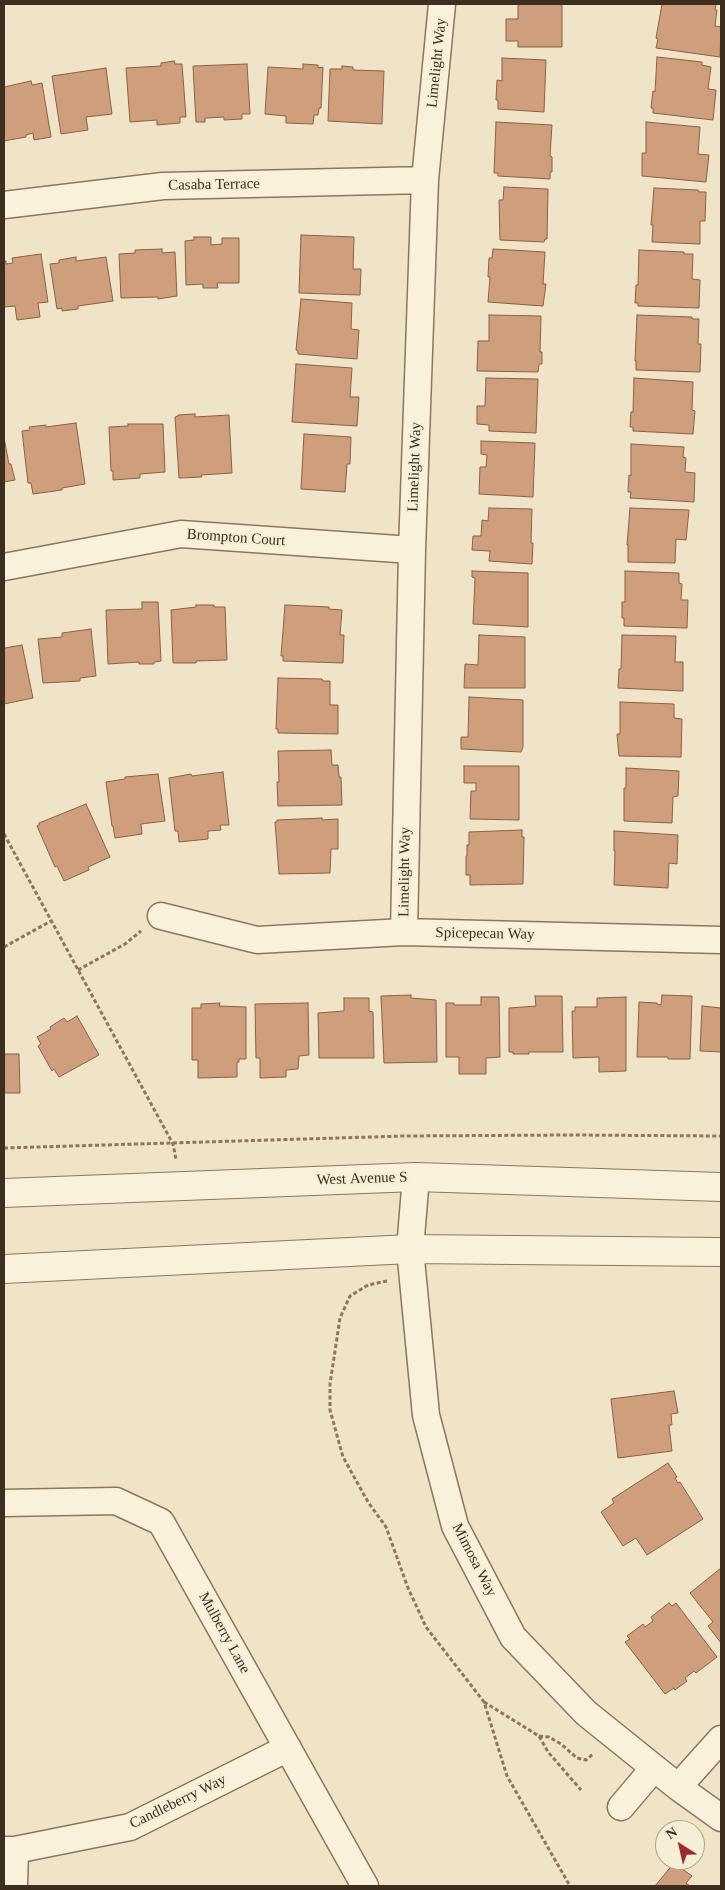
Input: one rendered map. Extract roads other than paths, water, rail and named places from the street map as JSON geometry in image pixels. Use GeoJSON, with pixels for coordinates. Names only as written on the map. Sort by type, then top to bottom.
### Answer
{"type":"FeatureCollection","features":[{"type":"Feature","properties":{"kind":"street","name":"Limelight Way"},"geometry":{"type":"LineString","coordinates":[[404,932],[412,550],[425,180],[442,4]]}},
{"type":"Feature","properties":{"kind":"street","name":"Casaba Terrace"},"geometry":{"type":"LineString","coordinates":[[4,205],[162,186],[425,180]]}},
{"type":"Feature","properties":{"kind":"street","name":"Brompton Court"},"geometry":{"type":"LineString","coordinates":[[4,566],[181,534],[412,550]]}},
{"type":"Feature","properties":{"kind":"street","name":"Spicepecan Way"},"geometry":{"type":"LineString","coordinates":[[161,916],[257,940],[404,932],[721,940]]}},
{"type":"Feature","properties":{"kind":"street","name":"West Avenue S"},"geometry":{"type":"LineString","coordinates":[[4,1193],[416,1177],[721,1187]]}},
{"type":"Feature","properties":{"kind":"street","name":"Mimosa Way"},"geometry":{"type":"LineString","coordinates":[[416,1177],[410,1249],[426,1416],[455,1526],[513,1637],[586,1713],[678,1788],[721,1818]]}},
{"type":"Feature","properties":{"kind":"street"},"geometry":{"type":"LineString","coordinates":[[4,1269],[410,1249],[721,1252]]}},
{"type":"Feature","properties":{"kind":"street","name":"Mulberry Lane"},"geometry":{"type":"LineString","coordinates":[[4,1503],[116,1501],[161,1522],[365,1886]]}},
{"type":"Feature","properties":{"kind":"street"},"geometry":{"type":"LineString","coordinates":[[678,1788],[721,1740]]}},
{"type":"Feature","properties":{"kind":"street","name":"Candleberry Way"},"geometry":{"type":"LineString","coordinates":[[9,1850],[130,1827],[288,1748]]}},
{"type":"Feature","properties":{"kind":"street"},"geometry":{"type":"LineString","coordinates":[[621,1807],[654,1768]]}},
{"type":"Feature","properties":{"kind":"street"},"geometry":{"type":"LineString","coordinates":[[9,1850],[14,1886]]}}]}
